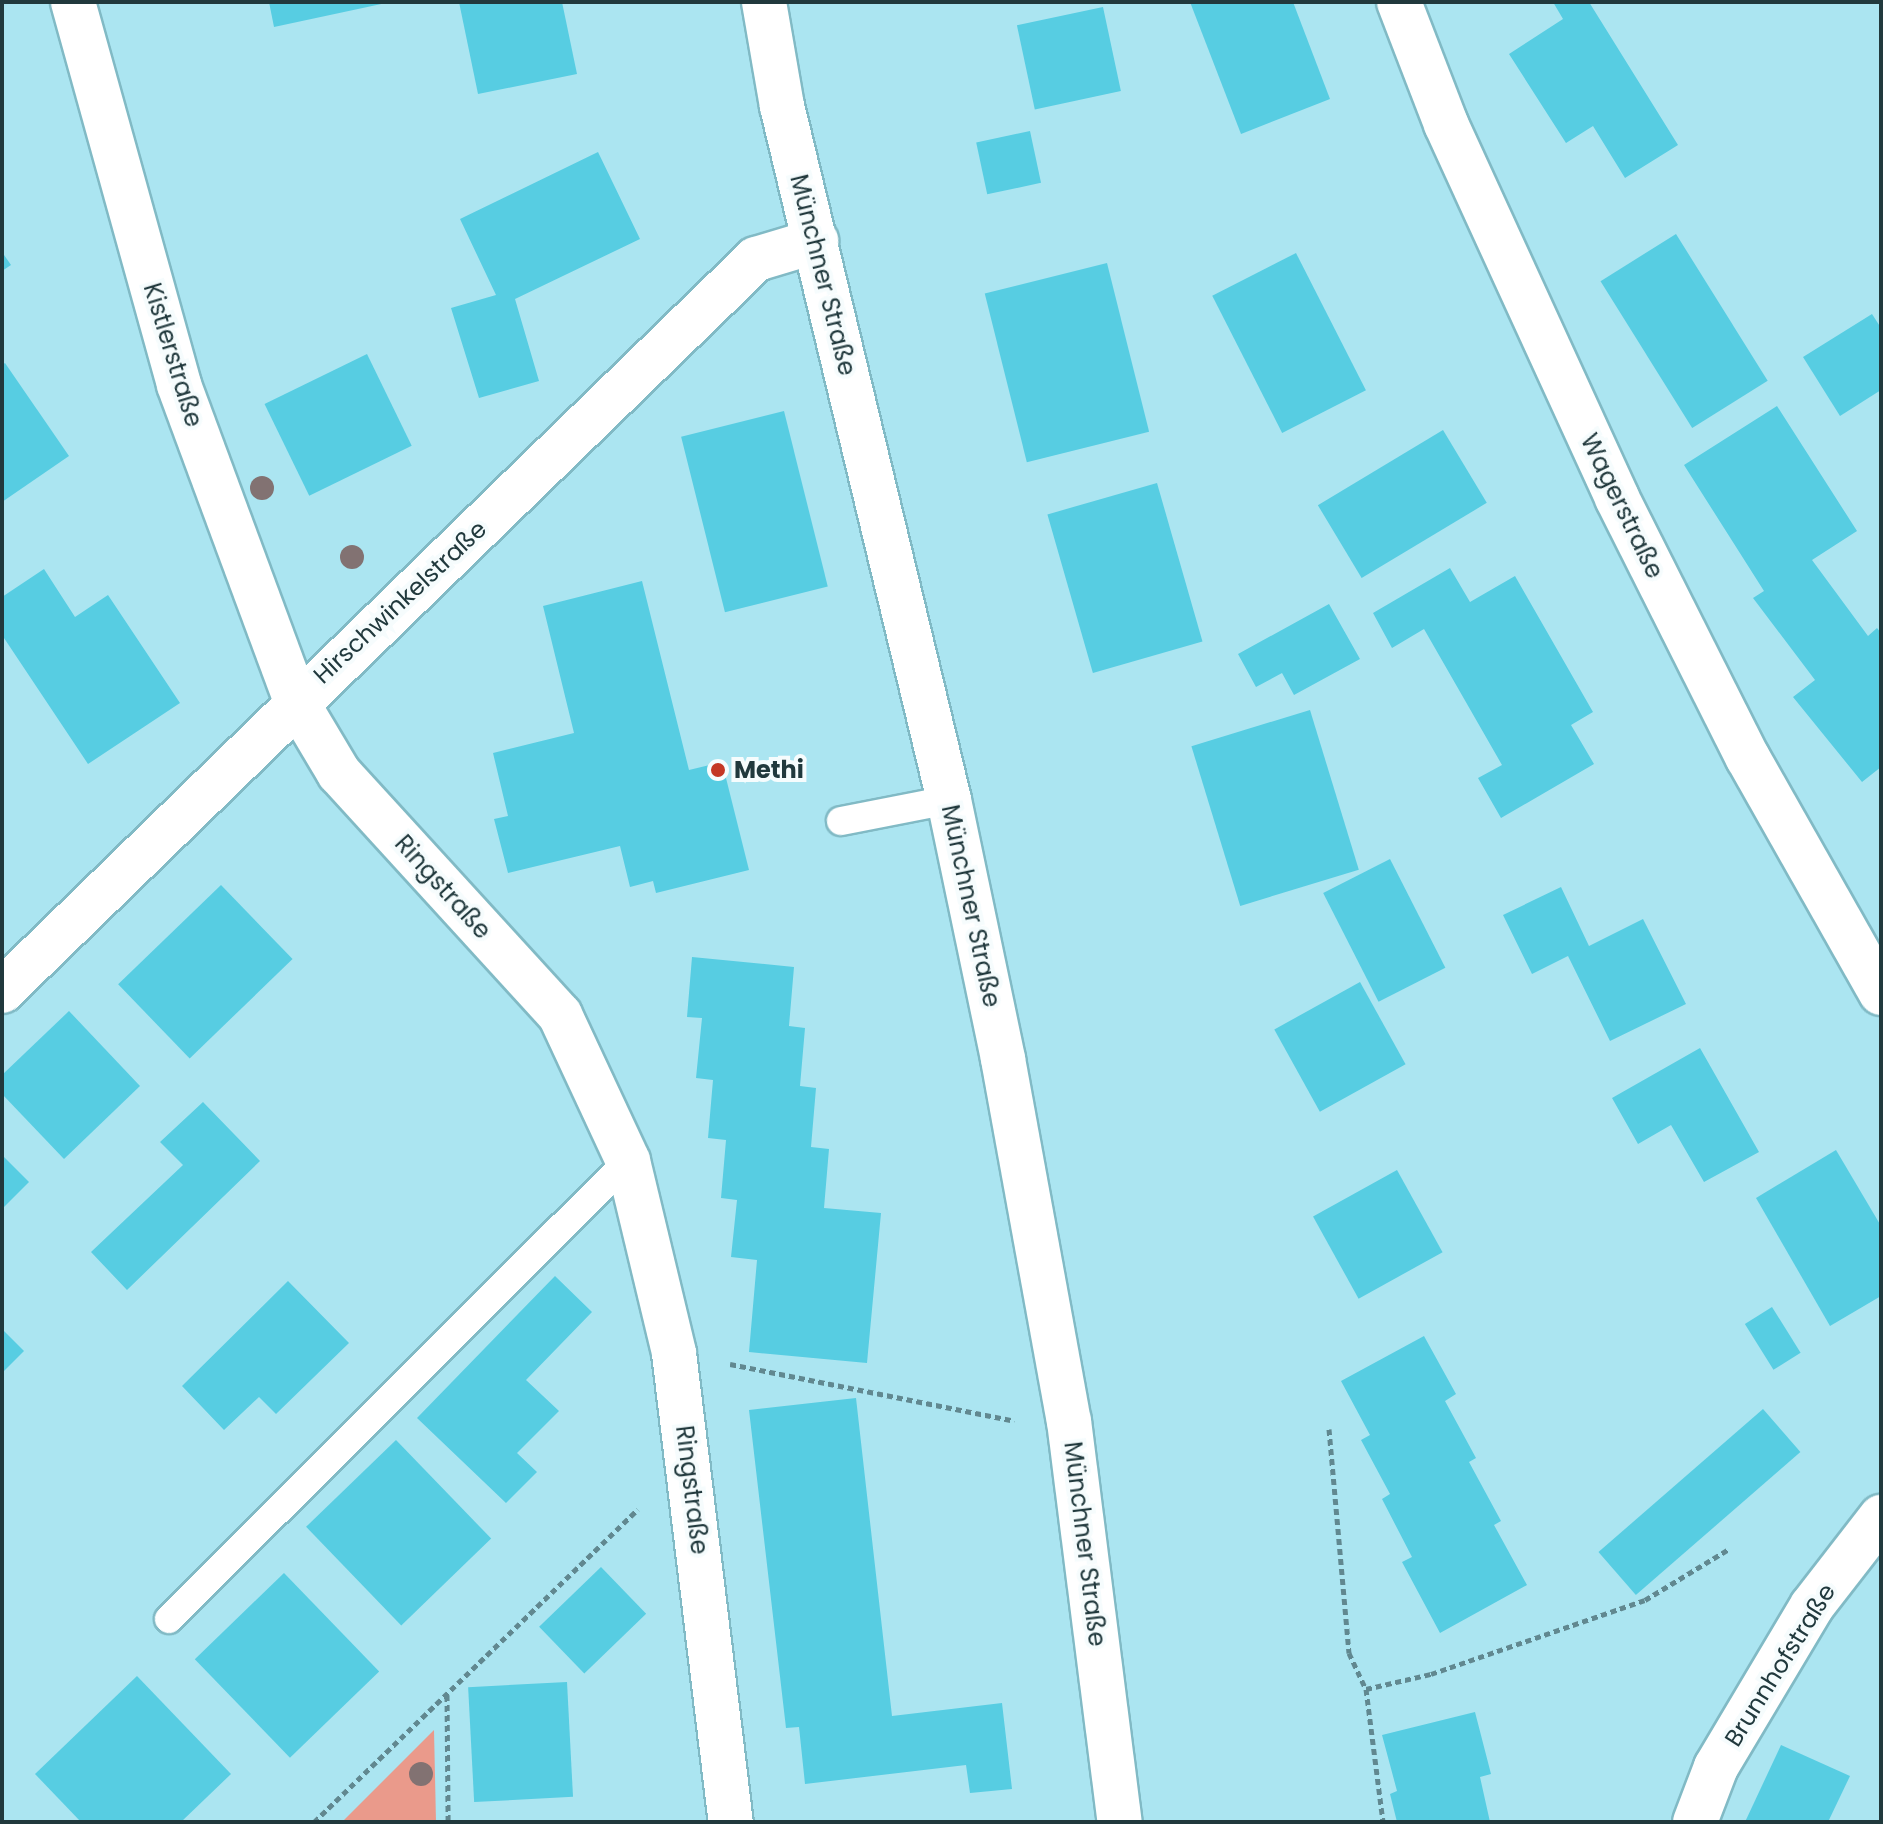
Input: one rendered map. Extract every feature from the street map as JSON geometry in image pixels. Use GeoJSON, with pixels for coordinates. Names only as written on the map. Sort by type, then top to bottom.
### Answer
{"type":"FeatureCollection","features":[{"type":"Feature","properties":{"kind":"street","name":"Kistlerstraße"},"geometry":{"type":"LineString","coordinates":[[73,2],[179,385],[296,701]]}},
{"type":"Feature","properties":{"kind":"street","name":"Münchner Straße"},"geometry":{"type":"LineString","coordinates":[[764,2],[782,106],[949,800],[1069,1421],[1120,1822]]}},
{"type":"Feature","properties":{"kind":"street","name":"Wagerstraße"},"geometry":{"type":"LineString","coordinates":[[1399,2],[1446,124],[1617,498],[1748,758],[1881,993]]}},
{"type":"Feature","properties":{"kind":"street","name":"Hirschwinkelstraße"},"geometry":{"type":"LineString","coordinates":[[2,991],[296,701],[603,412],[756,259],[816,241]]}},
{"type":"Feature","properties":{"kind":"street","name":"Ringstraße"},"geometry":{"type":"LineString","coordinates":[[296,701],[339,773],[560,1015],[628,1161],[674,1353],[731,1822]]}},
{"type":"Feature","properties":{"kind":"street","name":"Brunnhofstraße"},"geometry":{"type":"LineString","coordinates":[[1695,1822],[1716,1767],[1812,1606],[1881,1517]]}},
{"type":"Feature","properties":{"kind":"lane"},"geometry":{"type":"LineString","coordinates":[[841,821],[949,800]]}},
{"type":"Feature","properties":{"kind":"lane"},"geometry":{"type":"LineString","coordinates":[[169,1619],[628,1161]]}},
{"type":"Feature","properties":{"kind":"path"},"geometry":{"type":"LineString","coordinates":[[674,1353],[1021,1422],[1069,1421]]}},
{"type":"Feature","properties":{"kind":"path"},"geometry":{"type":"LineString","coordinates":[[1329,1429],[1349,1653],[1366,1689],[1383,1822]]}},
{"type":"Feature","properties":{"kind":"path"},"geometry":{"type":"LineString","coordinates":[[314,1822],[689,1460]]}},
{"type":"Feature","properties":{"kind":"path"},"geometry":{"type":"LineString","coordinates":[[1366,1689],[1431,1674],[1645,1600],[1729,1549]]}},
{"type":"Feature","properties":{"kind":"path"},"geometry":{"type":"LineString","coordinates":[[447,1694],[448,1822]]}},
{"type":"Feature","properties":{"kind":"shaded area"},"geometry":{"type":"Polygon","coordinates":[[[434,1730],[436,1822],[342,1822],[434,1730]]]}},
{"type":"Feature","properties":{"kind":"building"},"geometry":{"type":"Polygon","coordinates":[[[269,2],[386,2],[386,3],[274,27],[269,2]]]}},
{"type":"Feature","properties":{"kind":"building"},"geometry":{"type":"Polygon","coordinates":[[[459,2],[562,2],[577,74],[478,94],[459,2]]]}},
{"type":"Feature","properties":{"kind":"building"},"geometry":{"type":"Polygon","coordinates":[[[1190,2],[1293,2],[1330,99],[1241,134],[1190,2]]]}},
{"type":"Feature","properties":{"kind":"building"},"geometry":{"type":"Polygon","coordinates":[[[1553,2],[1589,2],[1678,145],[1625,178],[1593,126],[1566,143],[1509,54],[1563,19],[1553,2]]]}},
{"type":"Feature","properties":{"kind":"building"},"geometry":{"type":"Polygon","coordinates":[[[1103,7],[1121,91],[1035,109],[1017,25],[1103,7]]]}},
{"type":"Feature","properties":{"kind":"building"},"geometry":{"type":"Polygon","coordinates":[[[1030,131],[1041,183],[987,194],[976,142],[1030,131]]]}},
{"type":"Feature","properties":{"kind":"building"},"geometry":{"type":"Polygon","coordinates":[[[598,152],[640,239],[515,299],[539,381],[479,398],[451,308],[496,295],[460,219],[598,152]]]}},
{"type":"Feature","properties":{"kind":"building"},"geometry":{"type":"Polygon","coordinates":[[[1676,234],[1768,381],[1692,428],[1601,281],[1676,234]]]}},
{"type":"Feature","properties":{"kind":"building"},"geometry":{"type":"Polygon","coordinates":[[[2,252],[11,265],[2,271],[2,252]]]}},
{"type":"Feature","properties":{"kind":"building"},"geometry":{"type":"Polygon","coordinates":[[[1296,253],[1366,390],[1282,433],[1212,296],[1296,253]]]}},
{"type":"Feature","properties":{"kind":"building"},"geometry":{"type":"Polygon","coordinates":[[[1107,263],[1149,432],[1027,462],[985,293],[1107,263]]]}},
{"type":"Feature","properties":{"kind":"building"},"geometry":{"type":"Polygon","coordinates":[[[1872,314],[1881,328],[1881,390],[1840,416],[1803,357],[1872,314]]]}},
{"type":"Feature","properties":{"kind":"building"},"geometry":{"type":"Polygon","coordinates":[[[367,354],[412,446],[309,496],[265,404],[367,354]]]}},
{"type":"Feature","properties":{"kind":"building"},"geometry":{"type":"Polygon","coordinates":[[[5,363],[69,456],[2,502],[2,365],[5,363]]]}},
{"type":"Feature","properties":{"kind":"building"},"geometry":{"type":"Polygon","coordinates":[[[1777,406],[1857,531],[1812,560],[1868,636],[1877,628],[1881,633],[1881,767],[1862,782],[1793,697],[1815,680],[1753,598],[1764,591],[1684,465],[1777,406]]]}},
{"type":"Feature","properties":{"kind":"building"},"geometry":{"type":"Polygon","coordinates":[[[784,411],[828,587],[725,612],[681,437],[784,411]]]}},
{"type":"Feature","properties":{"kind":"building"},"geometry":{"type":"Polygon","coordinates":[[[1443,430],[1487,503],[1362,578],[1318,505],[1443,430]]]}},
{"type":"Feature","properties":{"kind":"building"},"geometry":{"type":"Polygon","coordinates":[[[1157,483],[1202,642],[1093,673],[1047,514],[1157,483]]]}},
{"type":"Feature","properties":{"kind":"building"},"geometry":{"type":"Polygon","coordinates":[[[1450,568],[1470,602],[1515,576],[1593,712],[1571,725],[1594,764],[1501,818],[1478,778],[1502,765],[1424,629],[1392,648],[1373,613],[1450,568]]]}},
{"type":"Feature","properties":{"kind":"building"},"geometry":{"type":"Polygon","coordinates":[[[44,569],[75,617],[108,595],[180,703],[88,764],[2,635],[2,597],[44,569]]]}},
{"type":"Feature","properties":{"kind":"building"},"geometry":{"type":"Polygon","coordinates":[[[642,581],[689,770],[722,762],[749,870],[656,893],[653,881],[630,887],[620,846],[508,873],[494,819],[508,816],[493,753],[574,733],[543,606],[642,581]]]}},
{"type":"Feature","properties":{"kind":"building"},"geometry":{"type":"Polygon","coordinates":[[[1329,604],[1360,659],[1294,695],[1282,673],[1256,687],[1238,654],[1329,604]]]}},
{"type":"Feature","properties":{"kind":"building"},"geometry":{"type":"Polygon","coordinates":[[[1310,710],[1359,870],[1240,906],[1191,746],[1310,710]]]}},
{"type":"Feature","properties":{"kind":"building"},"geometry":{"type":"Polygon","coordinates":[[[1390,859],[1445,968],[1379,1002],[1323,893],[1390,859]]]}},
{"type":"Feature","properties":{"kind":"building"},"geometry":{"type":"Polygon","coordinates":[[[221,885],[293,959],[190,1058],[118,984],[221,885]]]}},
{"type":"Feature","properties":{"kind":"building"},"geometry":{"type":"Polygon","coordinates":[[[1561,887],[1589,946],[1643,919],[1686,1004],[1610,1041],[1568,956],[1532,974],[1503,915],[1561,887]]]}},
{"type":"Feature","properties":{"kind":"building"},"geometry":{"type":"Polygon","coordinates":[[[692,957],[794,967],[789,1026],[805,1028],[800,1086],[816,1088],[811,1147],[829,1149],[824,1208],[881,1213],[867,1363],[749,1352],[757,1260],[731,1257],[737,1200],[721,1198],[726,1140],[708,1138],[713,1080],[696,1078],[702,1018],[687,1017],[692,957]]]}},
{"type":"Feature","properties":{"kind":"building"},"geometry":{"type":"Polygon","coordinates":[[[1360,982],[1406,1064],[1320,1112],[1274,1030],[1360,982]]]}},
{"type":"Feature","properties":{"kind":"building"},"geometry":{"type":"Polygon","coordinates":[[[69,1011],[140,1086],[64,1159],[2,1094],[2,1075],[69,1011]]]}},
{"type":"Feature","properties":{"kind":"building"},"geometry":{"type":"Polygon","coordinates":[[[1700,1048],[1759,1152],[1704,1182],[1671,1125],[1638,1144],[1612,1098],[1700,1048]]]}},
{"type":"Feature","properties":{"kind":"building"},"geometry":{"type":"Polygon","coordinates":[[[203,1102],[260,1161],[127,1290],[91,1252],[183,1165],[160,1142],[203,1102]]]}},
{"type":"Feature","properties":{"kind":"building"},"geometry":{"type":"Polygon","coordinates":[[[1836,1150],[1881,1226],[1881,1296],[1830,1326],[1756,1198],[1836,1150]]]}},
{"type":"Feature","properties":{"kind":"building"},"geometry":{"type":"Polygon","coordinates":[[[2,1155],[29,1182],[2,1209],[2,1155]]]}},
{"type":"Feature","properties":{"kind":"building"},"geometry":{"type":"Polygon","coordinates":[[[1397,1170],[1443,1252],[1359,1299],[1313,1217],[1397,1170]]]}},
{"type":"Feature","properties":{"kind":"building"},"geometry":{"type":"Polygon","coordinates":[[[555,1276],[592,1312],[526,1380],[559,1411],[517,1453],[537,1472],[506,1503],[417,1418],[555,1276]]]}},
{"type":"Feature","properties":{"kind":"building"},"geometry":{"type":"Polygon","coordinates":[[[288,1281],[349,1343],[276,1414],[259,1397],[224,1430],[182,1386],[288,1281]]]}},
{"type":"Feature","properties":{"kind":"building"},"geometry":{"type":"Polygon","coordinates":[[[1772,1307],[1801,1353],[1773,1370],[1745,1324],[1772,1307]]]}},
{"type":"Feature","properties":{"kind":"building"},"geometry":{"type":"Polygon","coordinates":[[[2,1329],[24,1351],[2,1373],[2,1329]]]}},
{"type":"Feature","properties":{"kind":"building"},"geometry":{"type":"Polygon","coordinates":[[[1424,1336],[1456,1394],[1445,1401],[1476,1458],[1469,1462],[1501,1521],[1494,1525],[1527,1585],[1440,1633],[1402,1562],[1412,1557],[1382,1499],[1390,1494],[1361,1440],[1370,1435],[1341,1381],[1424,1336]]]}},
{"type":"Feature","properties":{"kind":"building"},"geometry":{"type":"Polygon","coordinates":[[[856,1398],[892,1716],[1002,1703],[1012,1789],[970,1793],[966,1765],[805,1784],[799,1727],[786,1728],[749,1410],[856,1398]]]}},
{"type":"Feature","properties":{"kind":"building"},"geometry":{"type":"Polygon","coordinates":[[[1763,1409],[1800,1452],[1636,1595],[1598,1552],[1763,1409]]]}},
{"type":"Feature","properties":{"kind":"building"},"geometry":{"type":"Polygon","coordinates":[[[396,1440],[491,1539],[401,1625],[306,1527],[396,1440]]]}},
{"type":"Feature","properties":{"kind":"building"},"geometry":{"type":"Polygon","coordinates":[[[601,1567],[646,1614],[584,1673],[539,1627],[601,1567]]]}},
{"type":"Feature","properties":{"kind":"building"},"geometry":{"type":"Polygon","coordinates":[[[284,1573],[379,1672],[290,1758],[195,1659],[284,1573]]]}},
{"type":"Feature","properties":{"kind":"building"},"geometry":{"type":"Polygon","coordinates":[[[137,1676],[231,1774],[181,1822],[81,1822],[35,1774],[137,1676]]]}},
{"type":"Feature","properties":{"kind":"building"},"geometry":{"type":"Polygon","coordinates":[[[567,1682],[573,1797],[474,1802],[468,1687],[567,1682]]]}},
{"type":"Feature","properties":{"kind":"building"},"geometry":{"type":"Polygon","coordinates":[[[1475,1712],[1491,1774],[1480,1777],[1490,1822],[1397,1822],[1390,1794],[1397,1791],[1382,1735],[1475,1712]]]}},
{"type":"Feature","properties":{"kind":"building"},"geometry":{"type":"Polygon","coordinates":[[[1781,1745],[1850,1776],[1828,1822],[1745,1822],[1781,1745]]]}},
{"type":"Feature","properties":{"kind":"place","name":"Methi"},"geometry":{"type":"Point","coordinates":[718,770]}}]}
